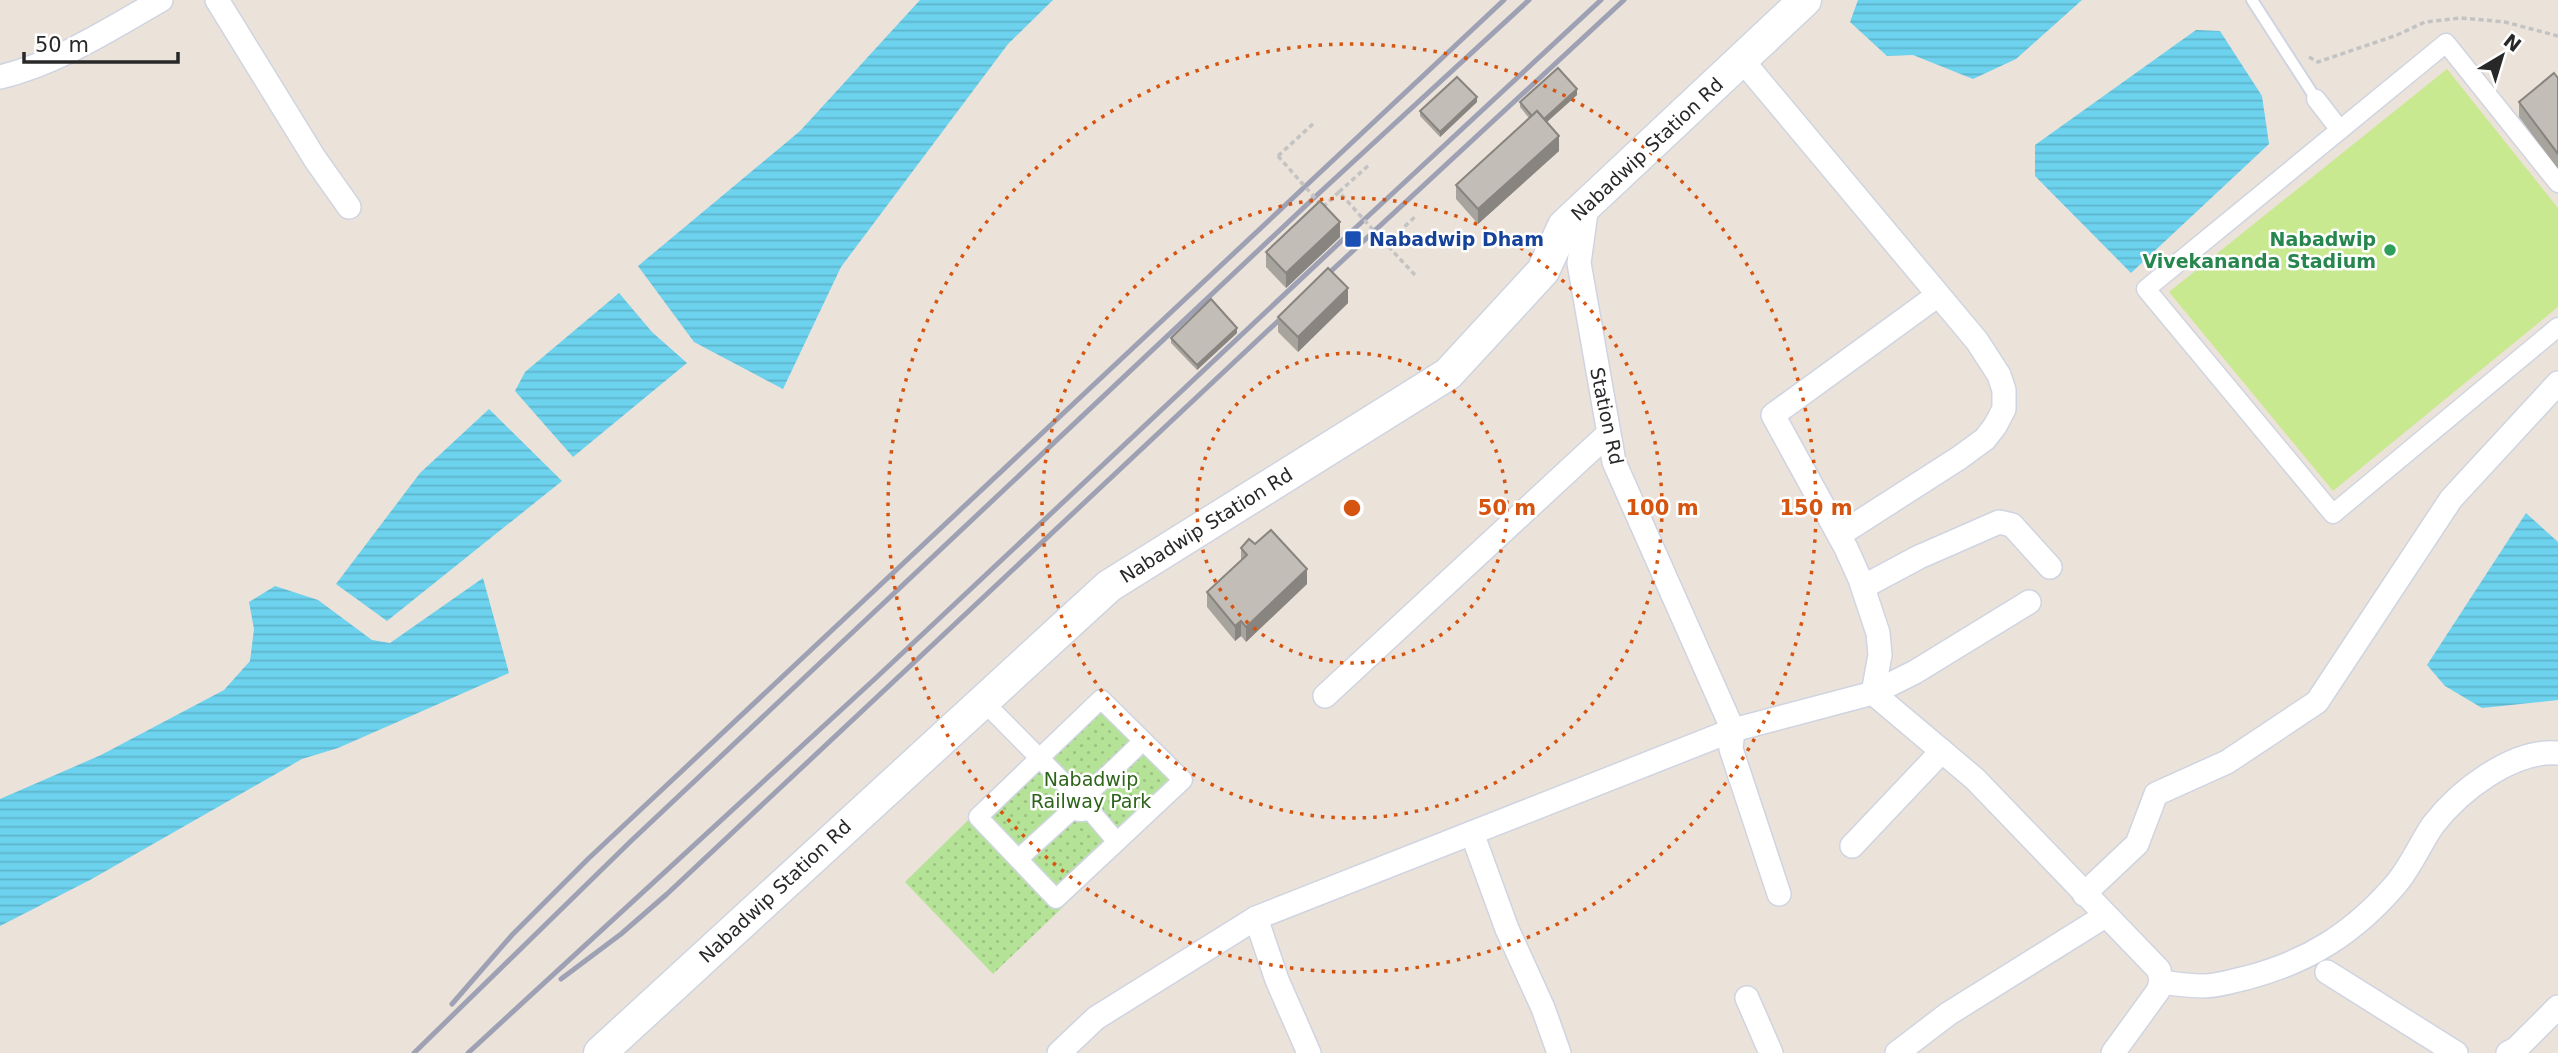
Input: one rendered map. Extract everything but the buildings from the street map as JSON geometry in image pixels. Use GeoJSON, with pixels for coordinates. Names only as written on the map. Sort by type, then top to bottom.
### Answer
{"type":"FeatureCollection","features":[{"type":"Feature","properties":{"kind":"main road","name":"Nabadwip Station Rd"},"geometry":{"type":"LineString","coordinates":[[600,1053],[1109,586],[1448,374],[1544,271],[1564,226],[1805,0]]}},
{"type":"Feature","properties":{"kind":"street"},"geometry":{"type":"LineString","coordinates":[[0,77],[54,58],[161,0]]}},
{"type":"Feature","properties":{"kind":"street"},"geometry":{"type":"LineString","coordinates":[[217,0],[315,159],[349,207]]}},
{"type":"Feature","properties":{"kind":"street"},"geometry":{"type":"LineString","coordinates":[[2558,183],[2446,43],[2146,289],[2333,514],[2558,327]]}},
{"type":"Feature","properties":{"kind":"street"},"geometry":{"type":"LineString","coordinates":[[1742,60],[1977,341],[1991,361],[2004,390],[2004,409],[1984,439],[1922,483],[1839,535]]}},
{"type":"Feature","properties":{"kind":"street"},"geometry":{"type":"LineString","coordinates":[[2316,99],[2340,130]]}},
{"type":"Feature","properties":{"kind":"street","name":"Station Rd"},"geometry":{"type":"LineString","coordinates":[[1587,205],[1579,263],[1614,462],[1733,730],[1731,749],[1779,894]]}},
{"type":"Feature","properties":{"kind":"street"},"geometry":{"type":"LineString","coordinates":[[1873,693],[1880,655],[1878,633],[1863,587],[1839,535],[1773,415],[1938,295]]}},
{"type":"Feature","properties":{"kind":"street"},"geometry":{"type":"LineString","coordinates":[[2084,894],[2137,844],[2156,794],[2227,762],[2317,702],[2451,499],[2558,383]]}},
{"type":"Feature","properties":{"kind":"street"},"geometry":{"type":"LineString","coordinates":[[1325,696],[1608,433]]}},
{"type":"Feature","properties":{"kind":"street"},"geometry":{"type":"LineString","coordinates":[[1863,587],[1919,557],[1999,522],[2012,525],[2050,567]]}},
{"type":"Feature","properties":{"kind":"street"},"geometry":{"type":"LineString","coordinates":[[1059,1053],[1096,1018],[1256,918],[1733,730],[1873,693],[1915,672],[2029,602]]}},
{"type":"Feature","properties":{"kind":"street"},"geometry":{"type":"LineString","coordinates":[[1873,693],[1975,779],[2159,970],[2161,982],[2158,991],[2113,1053]]}},
{"type":"Feature","properties":{"kind":"street"},"geometry":{"type":"LineString","coordinates":[[1101,699],[1183,780],[1056,899],[978,817],[1038,760],[1101,699]]}},
{"type":"Feature","properties":{"kind":"street"},"geometry":{"type":"LineString","coordinates":[[983,701],[1081,801],[1117,842]]}},
{"type":"Feature","properties":{"kind":"street"},"geometry":{"type":"LineString","coordinates":[[1018,859],[1143,741]]}},
{"type":"Feature","properties":{"kind":"street"},"geometry":{"type":"LineString","coordinates":[[1852,846],[1942,751]]}},
{"type":"Feature","properties":{"kind":"street"},"geometry":{"type":"LineString","coordinates":[[2161,982],[2207,986],[2226,983],[2301,961],[2331,944],[2350,930],[2397,883],[2434,825],[2481,778],[2505,765],[2550,752],[2558,753]]}},
{"type":"Feature","properties":{"kind":"street"},"geometry":{"type":"LineString","coordinates":[[1472,833],[1507,929],[1543,1008],[1559,1053]]}},
{"type":"Feature","properties":{"kind":"street"},"geometry":{"type":"LineString","coordinates":[[1897,1053],[1948,1014],[2105,916]]}},
{"type":"Feature","properties":{"kind":"street"},"geometry":{"type":"LineString","coordinates":[[1256,918],[1277,980],[1309,1053]]}},
{"type":"Feature","properties":{"kind":"street"},"geometry":{"type":"LineString","coordinates":[[2327,972],[2443,1050]]}},
{"type":"Feature","properties":{"kind":"street"},"geometry":{"type":"LineString","coordinates":[[1746,998],[1771,1053]]}},
{"type":"Feature","properties":{"kind":"street"},"geometry":{"type":"LineString","coordinates":[[2508,1053],[2558,1007]]}},
{"type":"Feature","properties":{"kind":"lane"},"geometry":{"type":"LineString","coordinates":[[2252,0],[2316,99]]}},
{"type":"Feature","properties":{"kind":"path"},"geometry":{"type":"LineString","coordinates":[[2280,42],[2318,62],[2397,35],[2425,22],[2461,18],[2505,22],[2558,36]]}},
{"type":"Feature","properties":{"kind":"path"},"geometry":{"type":"LineString","coordinates":[[1315,122],[1278,156],[1323,207],[1370,164]]}},
{"type":"Feature","properties":{"kind":"path"},"geometry":{"type":"LineString","coordinates":[[1339,192],[1415,275]]}},
{"type":"Feature","properties":{"kind":"path"},"geometry":{"type":"LineString","coordinates":[[1386,244],[1418,215]]}},
{"type":"Feature","properties":{"kind":"green space","name":"Nabadwip Vivekananda Stadium"},"geometry":{"type":"Polygon","coordinates":[[[2447,69],[2558,208],[2558,307],[2333,491],[2169,292],[2447,69]]]}},
{"type":"Feature","properties":{"kind":"green space","name":"Nabadwip Railway Park"},"geometry":{"type":"Polygon","coordinates":[[[1101,690],[1193,782],[993,974],[905,882],[1101,690]]]}},
{"type":"Feature","properties":{"kind":"water"},"geometry":{"type":"Polygon","coordinates":[[[920,0],[1053,0],[1008,44],[841,267],[783,389],[694,342],[638,266],[800,131],[920,0]]]}},
{"type":"Feature","properties":{"kind":"water"},"geometry":{"type":"Polygon","coordinates":[[[1858,0],[2082,0],[2016,59],[1973,79],[1913,55],[1887,56],[1850,22],[1858,0]]]}},
{"type":"Feature","properties":{"kind":"water"},"geometry":{"type":"Polygon","coordinates":[[[2196,30],[2220,31],[2262,96],[2269,144],[2131,273],[2035,176],[2035,145],[2196,30]]]}},
{"type":"Feature","properties":{"kind":"water"},"geometry":{"type":"Polygon","coordinates":[[[619,293],[652,332],[687,363],[573,457],[515,391],[525,372],[619,293]]]}},
{"type":"Feature","properties":{"kind":"water"},"geometry":{"type":"Polygon","coordinates":[[[489,409],[562,481],[387,621],[336,584],[420,473],[489,409]]]}},
{"type":"Feature","properties":{"kind":"water"},"geometry":{"type":"Polygon","coordinates":[[[2526,513],[2558,542],[2558,700],[2482,708],[2445,686],[2427,665],[2526,513]]]}},
{"type":"Feature","properties":{"kind":"water"},"geometry":{"type":"Polygon","coordinates":[[[483,578],[509,673],[338,748],[302,759],[90,880],[0,926],[0,799],[101,755],[224,690],[250,661],[254,629],[249,602],[275,586],[318,600],[372,640],[390,643],[483,578]]]}},
{"type":"Feature","properties":{"kind":"railway"},"geometry":{"type":"LineString","coordinates":[[452,1004],[512,935],[588,859],[1504,0]]}},
{"type":"Feature","properties":{"kind":"railway"},"geometry":{"type":"LineString","coordinates":[[414,1053],[631,841],[1316,196],[1529,0]]}},
{"type":"Feature","properties":{"kind":"railway"},"geometry":{"type":"LineString","coordinates":[[468,1053],[878,676],[1601,0]]}},
{"type":"Feature","properties":{"kind":"railway"},"geometry":{"type":"LineString","coordinates":[[1316,285],[1624,0]]}},
{"type":"Feature","properties":{"kind":"railway"},"geometry":{"type":"LineString","coordinates":[[561,979],[621,934],[667,894],[1293,307]]}},
{"type":"Feature","properties":{"kind":"place","name":"Nabadwip Dham"},"geometry":{"type":"Point","coordinates":[1353,239]}},
{"type":"Feature","properties":{"kind":"place","name":"Nabadwip Vivekananda Stadium"},"geometry":{"type":"Point","coordinates":[2390,250]}}]}
